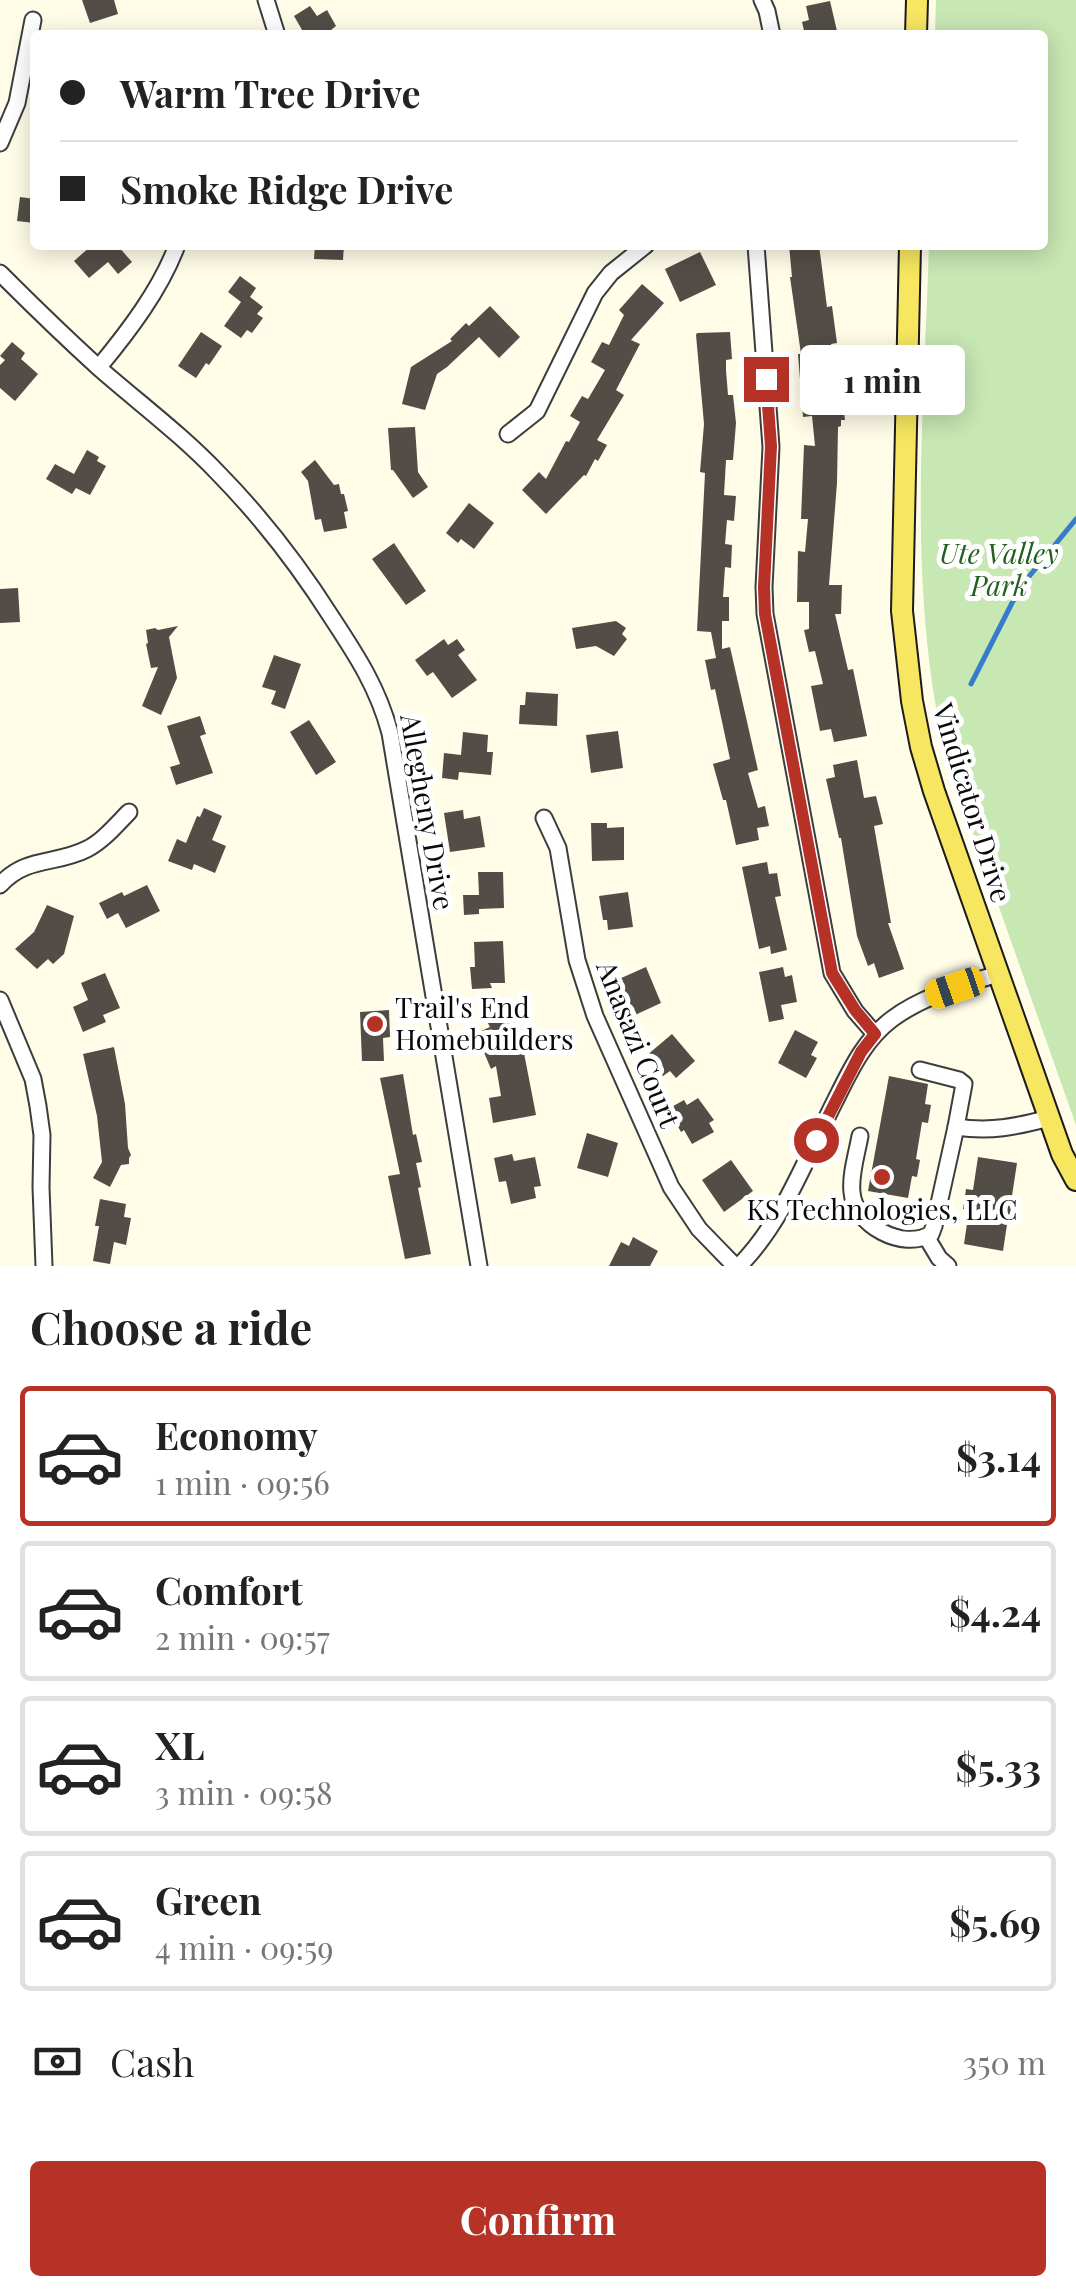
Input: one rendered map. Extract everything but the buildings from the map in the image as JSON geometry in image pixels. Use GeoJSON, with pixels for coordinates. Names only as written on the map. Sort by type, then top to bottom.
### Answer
{"type":"FeatureCollection","features":[{"type":"Feature","properties":{"kind":"main road"},"geometry":{"type":"LineString","coordinates":[[916,30],[917,0]]}},
{"type":"Feature","properties":{"kind":"main road","name":"Vindicator Drive"},"geometry":{"type":"LineString","coordinates":[[910,250],[901,557],[902,611],[912,701],[934,791],[1062,1154],[1076,1180]]}},
{"type":"Feature","properties":{"kind":"street"},"geometry":{"type":"LineString","coordinates":[[266,0],[275,30]]}},
{"type":"Feature","properties":{"kind":"street"},"geometry":{"type":"LineString","coordinates":[[762,0],[771,30]]}},
{"type":"Feature","properties":{"kind":"street"},"geometry":{"type":"LineString","coordinates":[[31,30],[33,20]]}},
{"type":"Feature","properties":{"kind":"street"},"geometry":{"type":"LineString","coordinates":[[0,142],[17,103],[30,36]]}},
{"type":"Feature","properties":{"kind":"street"},"geometry":{"type":"LineString","coordinates":[[99,367],[125,336],[174,250]]}},
{"type":"Feature","properties":{"kind":"street"},"geometry":{"type":"LineString","coordinates":[[508,434],[537,411],[595,293],[640,250]]}},
{"type":"Feature","properties":{"kind":"street"},"geometry":{"type":"LineString","coordinates":[[756,250],[771,446],[765,614],[832,973],[848,1002],[875,1034]]}},
{"type":"Feature","properties":{"kind":"street","name":"Allegheny Drive"},"geometry":{"type":"LineString","coordinates":[[0,272],[99,367],[177,433],[256,514],[314,590],[369,675],[390,733],[479,1266]]}},
{"type":"Feature","properties":{"kind":"street"},"geometry":{"type":"LineString","coordinates":[[0,885],[22,866],[88,849],[128,812]]}},
{"type":"Feature","properties":{"kind":"street","name":"Anasazi Court"},"geometry":{"type":"LineString","coordinates":[[544,818],[558,848],[577,960],[595,1016],[671,1187],[699,1229],[737,1266]]}},
{"type":"Feature","properties":{"kind":"street"},"geometry":{"type":"LineString","coordinates":[[737,1266],[769,1232],[847,1078],[875,1034],[909,1007],[997,974]]}},
{"type":"Feature","properties":{"kind":"street"},"geometry":{"type":"LineString","coordinates":[[0,1000],[33,1080],[38,1106],[44,1266]]}},
{"type":"Feature","properties":{"kind":"street"},"geometry":{"type":"LineString","coordinates":[[920,1070],[964,1084],[934,1226],[927,1238]]}},
{"type":"Feature","properties":{"kind":"street"},"geometry":{"type":"LineString","coordinates":[[956,1128],[985,1131],[1049,1118]]}},
{"type":"Feature","properties":{"kind":"street"},"geometry":{"type":"LineString","coordinates":[[860,1136],[852,1192],[857,1208],[883,1234],[907,1240],[927,1238]]}},
{"type":"Feature","properties":{"kind":"street"},"geometry":{"type":"LineString","coordinates":[[927,1238],[948,1266]]}},
{"type":"Feature","properties":{"kind":"green space","name":"Ute Valley Park"},"geometry":{"type":"Polygon","coordinates":[[[936,0],[1076,0],[1076,1125],[947,760],[934,697],[922,568],[929,250],[1048,250],[1048,30],[935,30],[936,0]]]}},
{"type":"Feature","properties":{"kind":"waterway"},"geometry":{"type":"LineString","coordinates":[[971,684],[1027,579],[1076,519]]}},
{"type":"Feature","properties":{"kind":"place","name":"Trail's End Homebuilders"},"geometry":{"type":"Point","coordinates":[375,1024]}},
{"type":"Feature","properties":{"kind":"place","name":"KS Technologies, LLC"},"geometry":{"type":"Point","coordinates":[882,1177]}},
{"type":"Feature","properties":{"kind":"route"},"geometry":{"type":"LineString","coordinates":[[766,379],[771,446],[765,614],[826,952],[842,992],[875,1034],[861,1052],[816,1140]]}}]}
